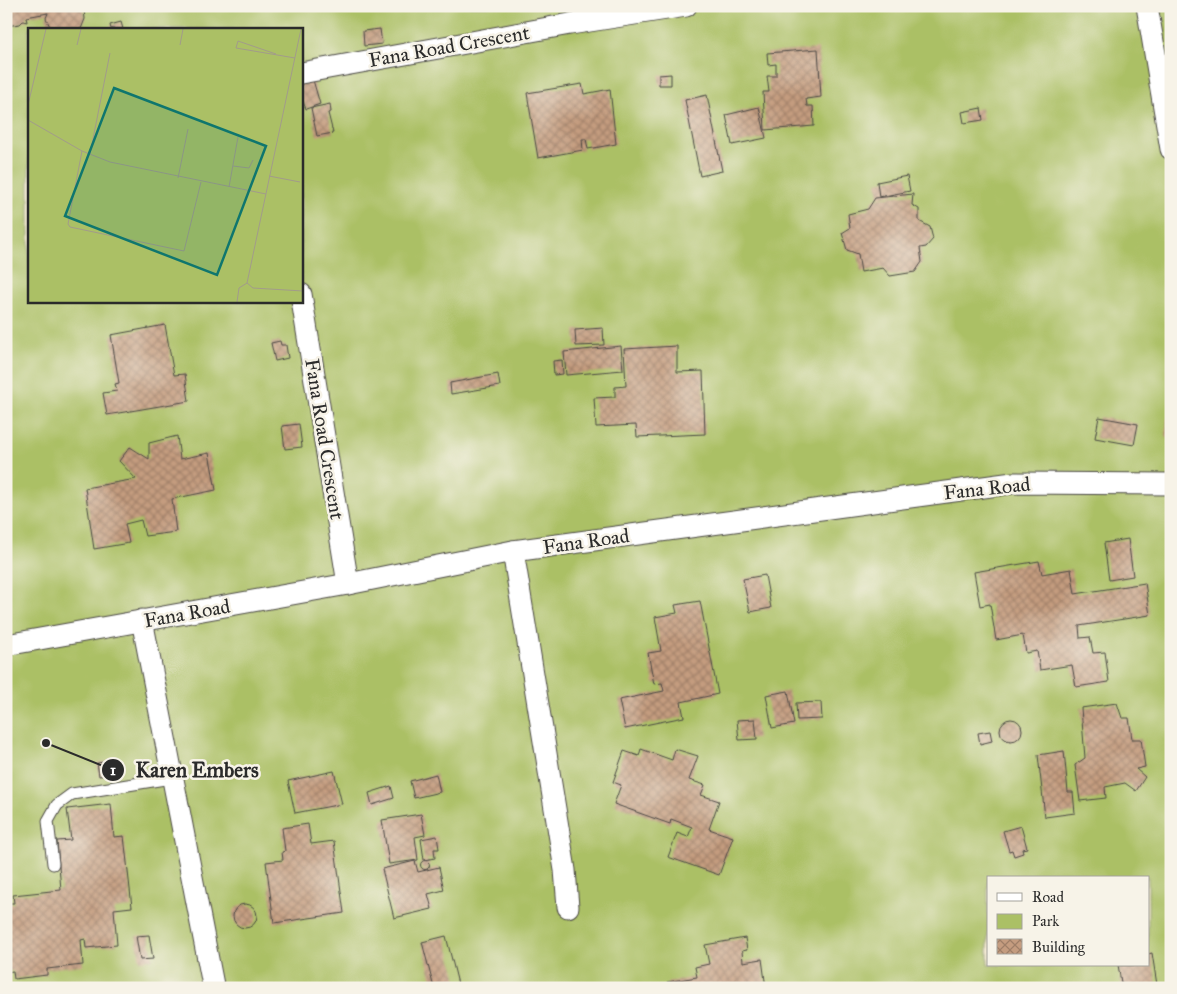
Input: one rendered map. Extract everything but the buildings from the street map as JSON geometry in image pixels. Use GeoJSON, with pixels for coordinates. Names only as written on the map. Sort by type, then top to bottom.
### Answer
{"type":"FeatureCollection","features":[{"type":"Feature","properties":{"kind":"street","name":"Fana Road Crescent"},"geometry":{"type":"LineString","coordinates":[[302,72],[570,24],[686,6]]}},
{"type":"Feature","properties":{"kind":"street"},"geometry":{"type":"LineString","coordinates":[[1147,6],[1171,150]]}},
{"type":"Feature","properties":{"kind":"street","name":"Fana Road Crescent"},"geometry":{"type":"LineString","coordinates":[[302,300],[348,584]]}},
{"type":"Feature","properties":{"kind":"street","name":"Fana Road"},"geometry":{"type":"LineString","coordinates":[[6,645],[348,584],[513,551],[1013,483],[1171,484]]}},
{"type":"Feature","properties":{"kind":"street"},"geometry":{"type":"LineString","coordinates":[[513,551],[565,870],[568,907]]}},
{"type":"Feature","properties":{"kind":"street"},"geometry":{"type":"LineString","coordinates":[[142,620],[171,778],[213,985]]}},
{"type":"Feature","properties":{"kind":"lane"},"geometry":{"type":"LineString","coordinates":[[53,864],[48,821],[56,805],[72,794],[171,778]]}},
{"type":"Feature","properties":{"kind":"green space"},"geometry":{"type":"Polygon","coordinates":[[[6,6],[1171,6],[1171,988],[6,988],[6,6]]]}},
{"type":"Feature","properties":{"kind":"place","name":"Karen Embers"},"geometry":{"type":"Point","coordinates":[46,743]}}]}
